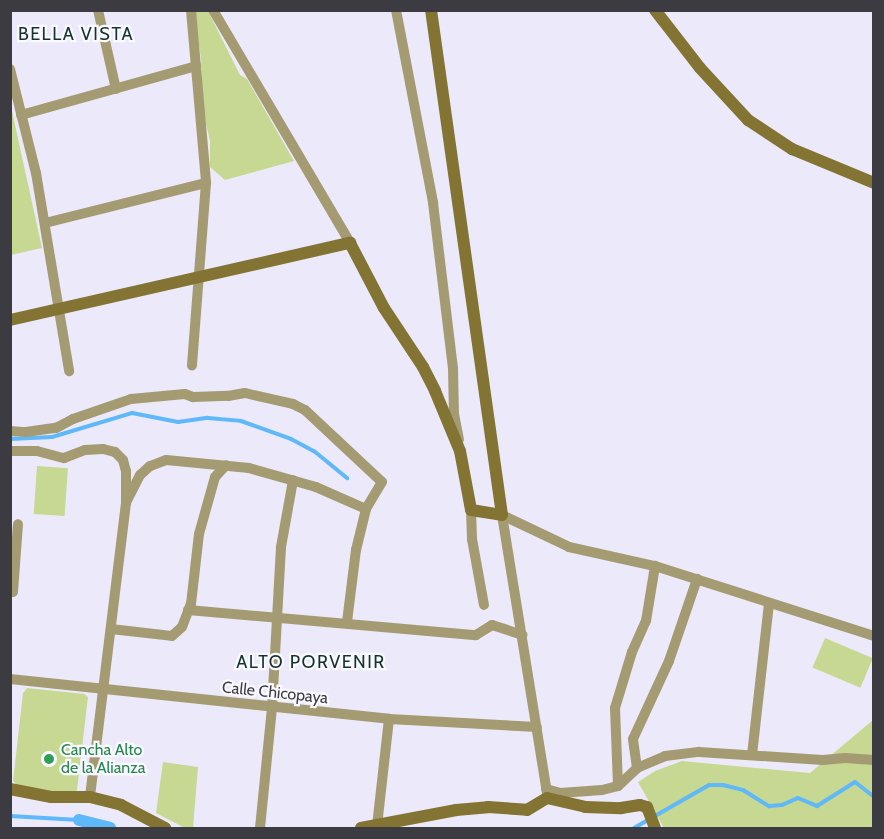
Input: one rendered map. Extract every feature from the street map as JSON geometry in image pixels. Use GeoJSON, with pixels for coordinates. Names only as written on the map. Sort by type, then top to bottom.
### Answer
{"type":"FeatureCollection","features":[{"type":"Feature","properties":{"kind":"street"},"geometry":{"type":"LineString","coordinates":[[98,10],[116,89]]}},
{"type":"Feature","properties":{"kind":"street"},"geometry":{"type":"LineString","coordinates":[[191,10],[198,120],[205,158],[206,183],[192,365]]}},
{"type":"Feature","properties":{"kind":"street"},"geometry":{"type":"LineString","coordinates":[[213,10],[350,243],[384,308],[423,367],[460,451]]}},
{"type":"Feature","properties":{"kind":"street"},"geometry":{"type":"LineString","coordinates":[[396,10],[433,203],[453,368],[454,414],[471,510],[472,539],[484,605]]}},
{"type":"Feature","properties":{"kind":"street"},"geometry":{"type":"LineString","coordinates":[[431,10],[502,515],[547,793]]}},
{"type":"Feature","properties":{"kind":"street"},"geometry":{"type":"LineString","coordinates":[[655,10],[700,68],[748,120],[792,149],[873,183]]}},
{"type":"Feature","properties":{"kind":"street"},"geometry":{"type":"LineString","coordinates":[[21,115],[196,66]]}},
{"type":"Feature","properties":{"kind":"street"},"geometry":{"type":"LineString","coordinates":[[10,69],[45,223],[69,371]]}},
{"type":"Feature","properties":{"kind":"street"},"geometry":{"type":"LineString","coordinates":[[45,223],[206,183]]}},
{"type":"Feature","properties":{"kind":"street"},"geometry":{"type":"LineString","coordinates":[[10,320],[350,243]]}},
{"type":"Feature","properties":{"kind":"street"},"geometry":{"type":"LineString","coordinates":[[10,431],[26,432],[56,428],[73,419],[132,399],[185,394],[194,398],[245,393],[293,404],[305,410],[382,482],[366,509],[356,550],[347,622]]}},
{"type":"Feature","properties":{"kind":"street"},"geometry":{"type":"LineString","coordinates":[[10,451],[38,451],[63,458],[85,450],[115,452],[123,460],[126,471],[126,503],[90,796]]}},
{"type":"Feature","properties":{"kind":"street"},"geometry":{"type":"LineString","coordinates":[[126,503],[140,475],[150,466],[166,460],[249,468],[293,480],[366,509]]}},
{"type":"Feature","properties":{"kind":"street"},"geometry":{"type":"LineString","coordinates":[[111,629],[172,636],[182,627],[188,610],[199,534],[215,477],[226,465]]}},
{"type":"Feature","properties":{"kind":"street"},"geometry":{"type":"LineString","coordinates":[[260,828],[272,708],[281,547],[293,480]]}},
{"type":"Feature","properties":{"kind":"street"},"geometry":{"type":"LineString","coordinates":[[471,510],[502,515],[569,547],[655,566],[873,636]]}},
{"type":"Feature","properties":{"kind":"street"},"geometry":{"type":"LineString","coordinates":[[12,592],[12,569],[18,524]]}},
{"type":"Feature","properties":{"kind":"street"},"geometry":{"type":"LineString","coordinates":[[618,786],[615,708],[632,652],[646,621],[655,566]]}},
{"type":"Feature","properties":{"kind":"street"},"geometry":{"type":"LineString","coordinates":[[637,768],[633,739],[669,661],[697,579]]}},
{"type":"Feature","properties":{"kind":"street"},"geometry":{"type":"LineString","coordinates":[[752,755],[769,604]]}},
{"type":"Feature","properties":{"kind":"street"},"geometry":{"type":"LineString","coordinates":[[188,610],[476,635],[492,625],[522,635]]}},
{"type":"Feature","properties":{"kind":"street","name":"Calle Chicopaya"},"geometry":{"type":"LineString","coordinates":[[10,679],[389,719],[537,727]]}},
{"type":"Feature","properties":{"kind":"street"},"geometry":{"type":"LineString","coordinates":[[377,826],[389,719]]}},
{"type":"Feature","properties":{"kind":"street"},"geometry":{"type":"LineString","coordinates":[[361,828],[488,807],[527,810],[547,793],[618,786],[637,768],[665,756],[699,752],[823,760],[845,758],[873,760]]}},
{"type":"Feature","properties":{"kind":"street"},"geometry":{"type":"LineString","coordinates":[[10,789],[51,796],[90,796],[121,805],[165,828]]}},
{"type":"Feature","properties":{"kind":"street"},"geometry":{"type":"LineString","coordinates":[[547,793],[585,807],[621,808],[640,805],[647,807],[656,828]]}},
{"type":"Feature","properties":{"kind":"green space"},"geometry":{"type":"Polygon","coordinates":[[[194,11],[208,11],[240,75],[247,79],[294,161],[225,180],[210,167],[210,141],[203,110],[201,58],[194,11]]]}},
{"type":"Feature","properties":{"kind":"green space"},"geometry":{"type":"Polygon","coordinates":[[[10,102],[42,248],[11,255],[10,255],[10,102]]]}},
{"type":"Feature","properties":{"kind":"green space"},"geometry":{"type":"Polygon","coordinates":[[[37,466],[68,468],[65,516],[34,514],[37,466]]]}},
{"type":"Feature","properties":{"kind":"green space"},"geometry":{"type":"Polygon","coordinates":[[[825,638],[873,658],[860,688],[812,667],[825,638]]]}},
{"type":"Feature","properties":{"kind":"green space"},"geometry":{"type":"Polygon","coordinates":[[[27,688],[84,694],[88,697],[77,790],[73,794],[18,786],[13,781],[23,693],[27,688]]]}},
{"type":"Feature","properties":{"kind":"green space"},"geometry":{"type":"Polygon","coordinates":[[[873,720],[873,828],[664,828],[638,782],[655,771],[682,761],[810,773],[873,720]]]}},
{"type":"Feature","properties":{"kind":"green space"},"geometry":{"type":"Polygon","coordinates":[[[163,762],[198,767],[193,828],[185,828],[156,813],[163,762]]]}},
{"type":"Feature","properties":{"kind":"waterway"},"geometry":{"type":"LineString","coordinates":[[10,439],[52,437],[132,413],[178,422],[208,418],[241,421],[291,439],[314,451],[347,478]]}},
{"type":"Feature","properties":{"kind":"waterway"},"geometry":{"type":"LineString","coordinates":[[634,828],[709,785],[723,785],[743,790],[769,806],[782,805],[798,798],[817,806],[855,782],[874,797]]}},
{"type":"Feature","properties":{"kind":"waterway"},"geometry":{"type":"LineString","coordinates":[[10,816],[79,820]]}},
{"type":"Feature","properties":{"kind":"waterway"},"geometry":{"type":"LineString","coordinates":[[79,820],[110,828]]}},
{"type":"Feature","properties":{"kind":"place","name":"Cancha Alto de la Alianza"},"geometry":{"type":"Point","coordinates":[49,759]}},
{"type":"Feature","properties":{"kind":"district","name":"BELLA VISTA"},"geometry":{"type":"Point","coordinates":[76,34]}},
{"type":"Feature","properties":{"kind":"district","name":"ALTO PORVENIR"},"geometry":{"type":"Point","coordinates":[311,662]}}]}
